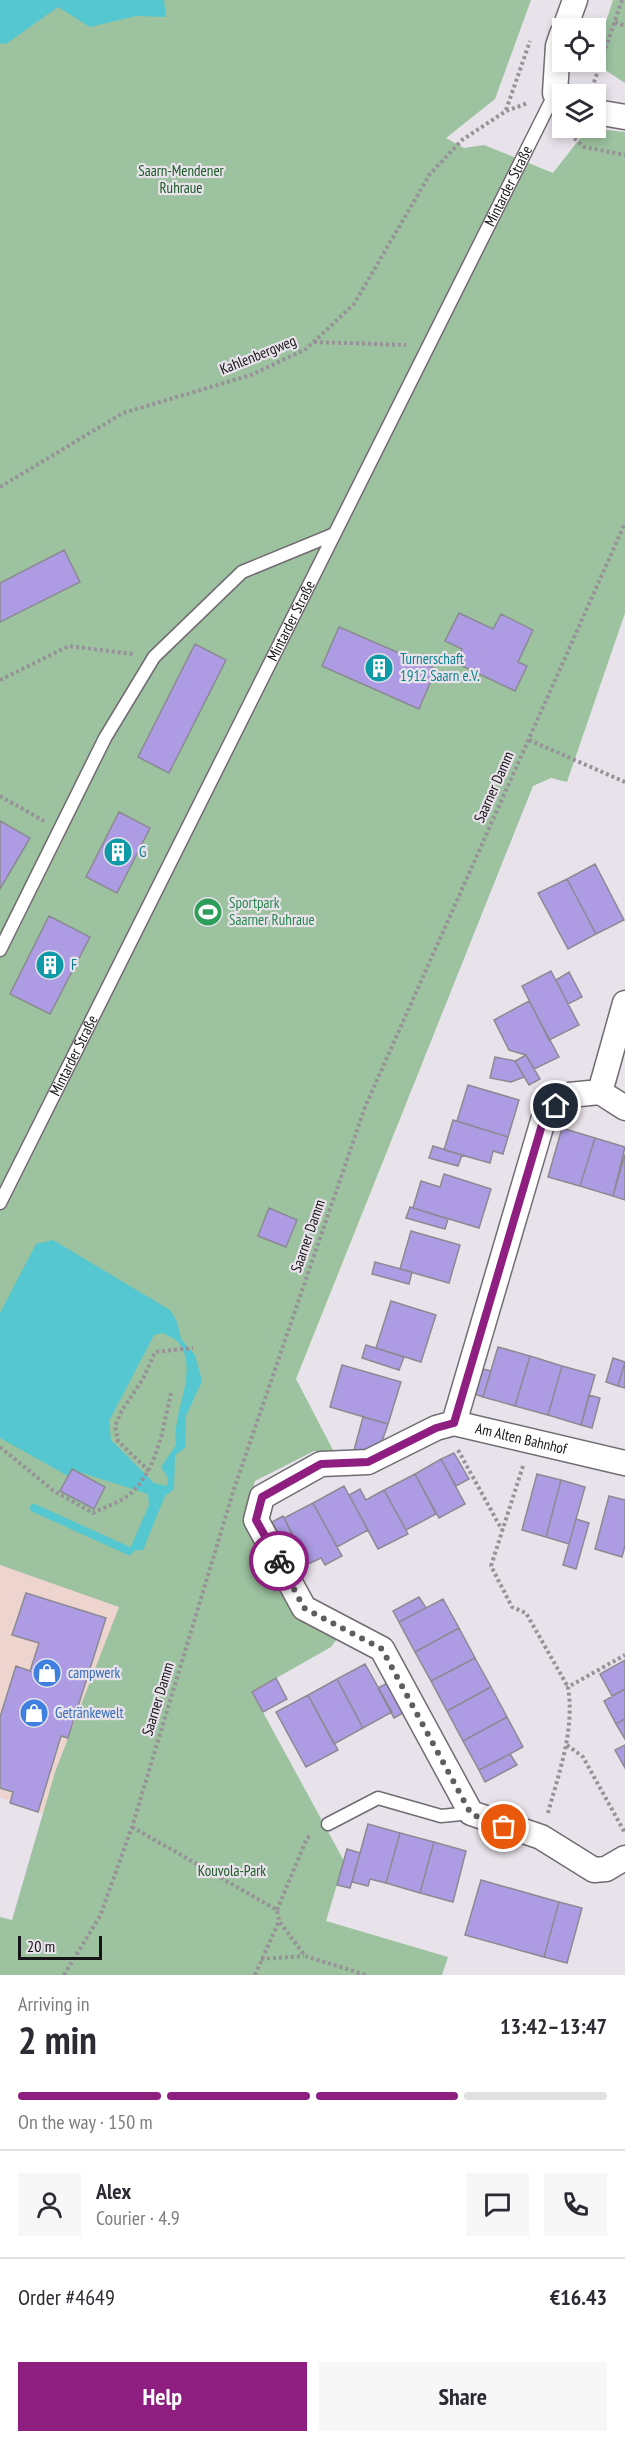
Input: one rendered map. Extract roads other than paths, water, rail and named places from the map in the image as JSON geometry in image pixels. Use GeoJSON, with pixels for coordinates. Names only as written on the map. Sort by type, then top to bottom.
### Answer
{"type":"FeatureCollection","features":[{"type":"Feature","properties":{"kind":"street"},"geometry":{"type":"LineString","coordinates":[[568,18],[575,0]]}},
{"type":"Feature","properties":{"kind":"street"},"geometry":{"type":"LineString","coordinates":[[606,114],[625,117]]}},
{"type":"Feature","properties":{"kind":"street"},"geometry":{"type":"LineString","coordinates":[[625,1003],[600,1092],[625,1108]]}},
{"type":"Feature","properties":{"kind":"street","name":"Am Alten Bahnhof"},"geometry":{"type":"LineString","coordinates":[[454,1423],[544,1118],[569,1095],[600,1092]]}},
{"type":"Feature","properties":{"kind":"street","name":"Am Alten Bahnhof"},"geometry":{"type":"LineString","coordinates":[[471,1814],[382,1649],[304,1608],[256,1520],[262,1497],[321,1464],[368,1462],[436,1428],[454,1423],[625,1463]]}},
{"type":"Feature","properties":{"kind":"street"},"geometry":{"type":"LineString","coordinates":[[471,1814],[542,1837],[594,1870],[606,1869],[625,1858]]}},
{"type":"Feature","properties":{"kind":"lane","name":"Mintarder Straße"},"geometry":{"type":"LineString","coordinates":[[0,1203],[332,535],[552,109]]}},
{"type":"Feature","properties":{"kind":"lane"},"geometry":{"type":"LineString","coordinates":[[0,950],[105,738],[154,657],[242,572],[332,535]]}},
{"type":"Feature","properties":{"kind":"lane"},"geometry":{"type":"LineString","coordinates":[[328,1824],[378,1798],[441,1816],[471,1814]]}},
{"type":"Feature","properties":{"kind":"water"},"geometry":{"type":"Polygon","coordinates":[[[0,0],[164,0],[166,17],[136,16],[90,27],[58,7],[6,44],[0,43],[0,0]]]}},
{"type":"Feature","properties":{"kind":"water"},"geometry":{"type":"Polygon","coordinates":[[[53,1240],[170,1310],[177,1322],[181,1339],[195,1355],[202,1381],[186,1416],[185,1448],[175,1455],[174,1489],[165,1496],[143,1550],[129,1551],[149,1505],[148,1494],[73,1470],[68,1476],[0,1438],[0,1313],[36,1244],[53,1240]],[[163,1333],[154,1335],[109,1421],[111,1440],[154,1483],[167,1486],[168,1478],[161,1467],[176,1445],[177,1420],[187,1367],[185,1354],[179,1343],[163,1333]]]}},
{"type":"Feature","properties":{"kind":"waterway"},"geometry":{"type":"LineString","coordinates":[[34,1508],[129,1551]]}},
{"type":"Feature","properties":{"kind":"place","name":"Turnerschaft 1912 Saarn e.V."},"geometry":{"type":"Point","coordinates":[379,668]}},
{"type":"Feature","properties":{"kind":"place","name":"G"},"geometry":{"type":"Point","coordinates":[118,852]}},
{"type":"Feature","properties":{"kind":"place","name":"Sportpark Saarner Ruhraue"},"geometry":{"type":"Point","coordinates":[208,912]}},
{"type":"Feature","properties":{"kind":"place","name":"F"},"geometry":{"type":"Point","coordinates":[50,965]}},
{"type":"Feature","properties":{"kind":"place","name":"campwerk"},"geometry":{"type":"Point","coordinates":[47,1673]}},
{"type":"Feature","properties":{"kind":"place","name":"Getränkewelt"},"geometry":{"type":"Point","coordinates":[34,1713]}},
{"type":"Feature","properties":{"kind":"park label","name":"Saarn-Mendener Ruhraue"},"geometry":{"type":"Point","coordinates":[181,180]}},
{"type":"Feature","properties":{"kind":"park label","name":"Kouvola-Park"},"geometry":{"type":"Point","coordinates":[232,1871]}}]}
